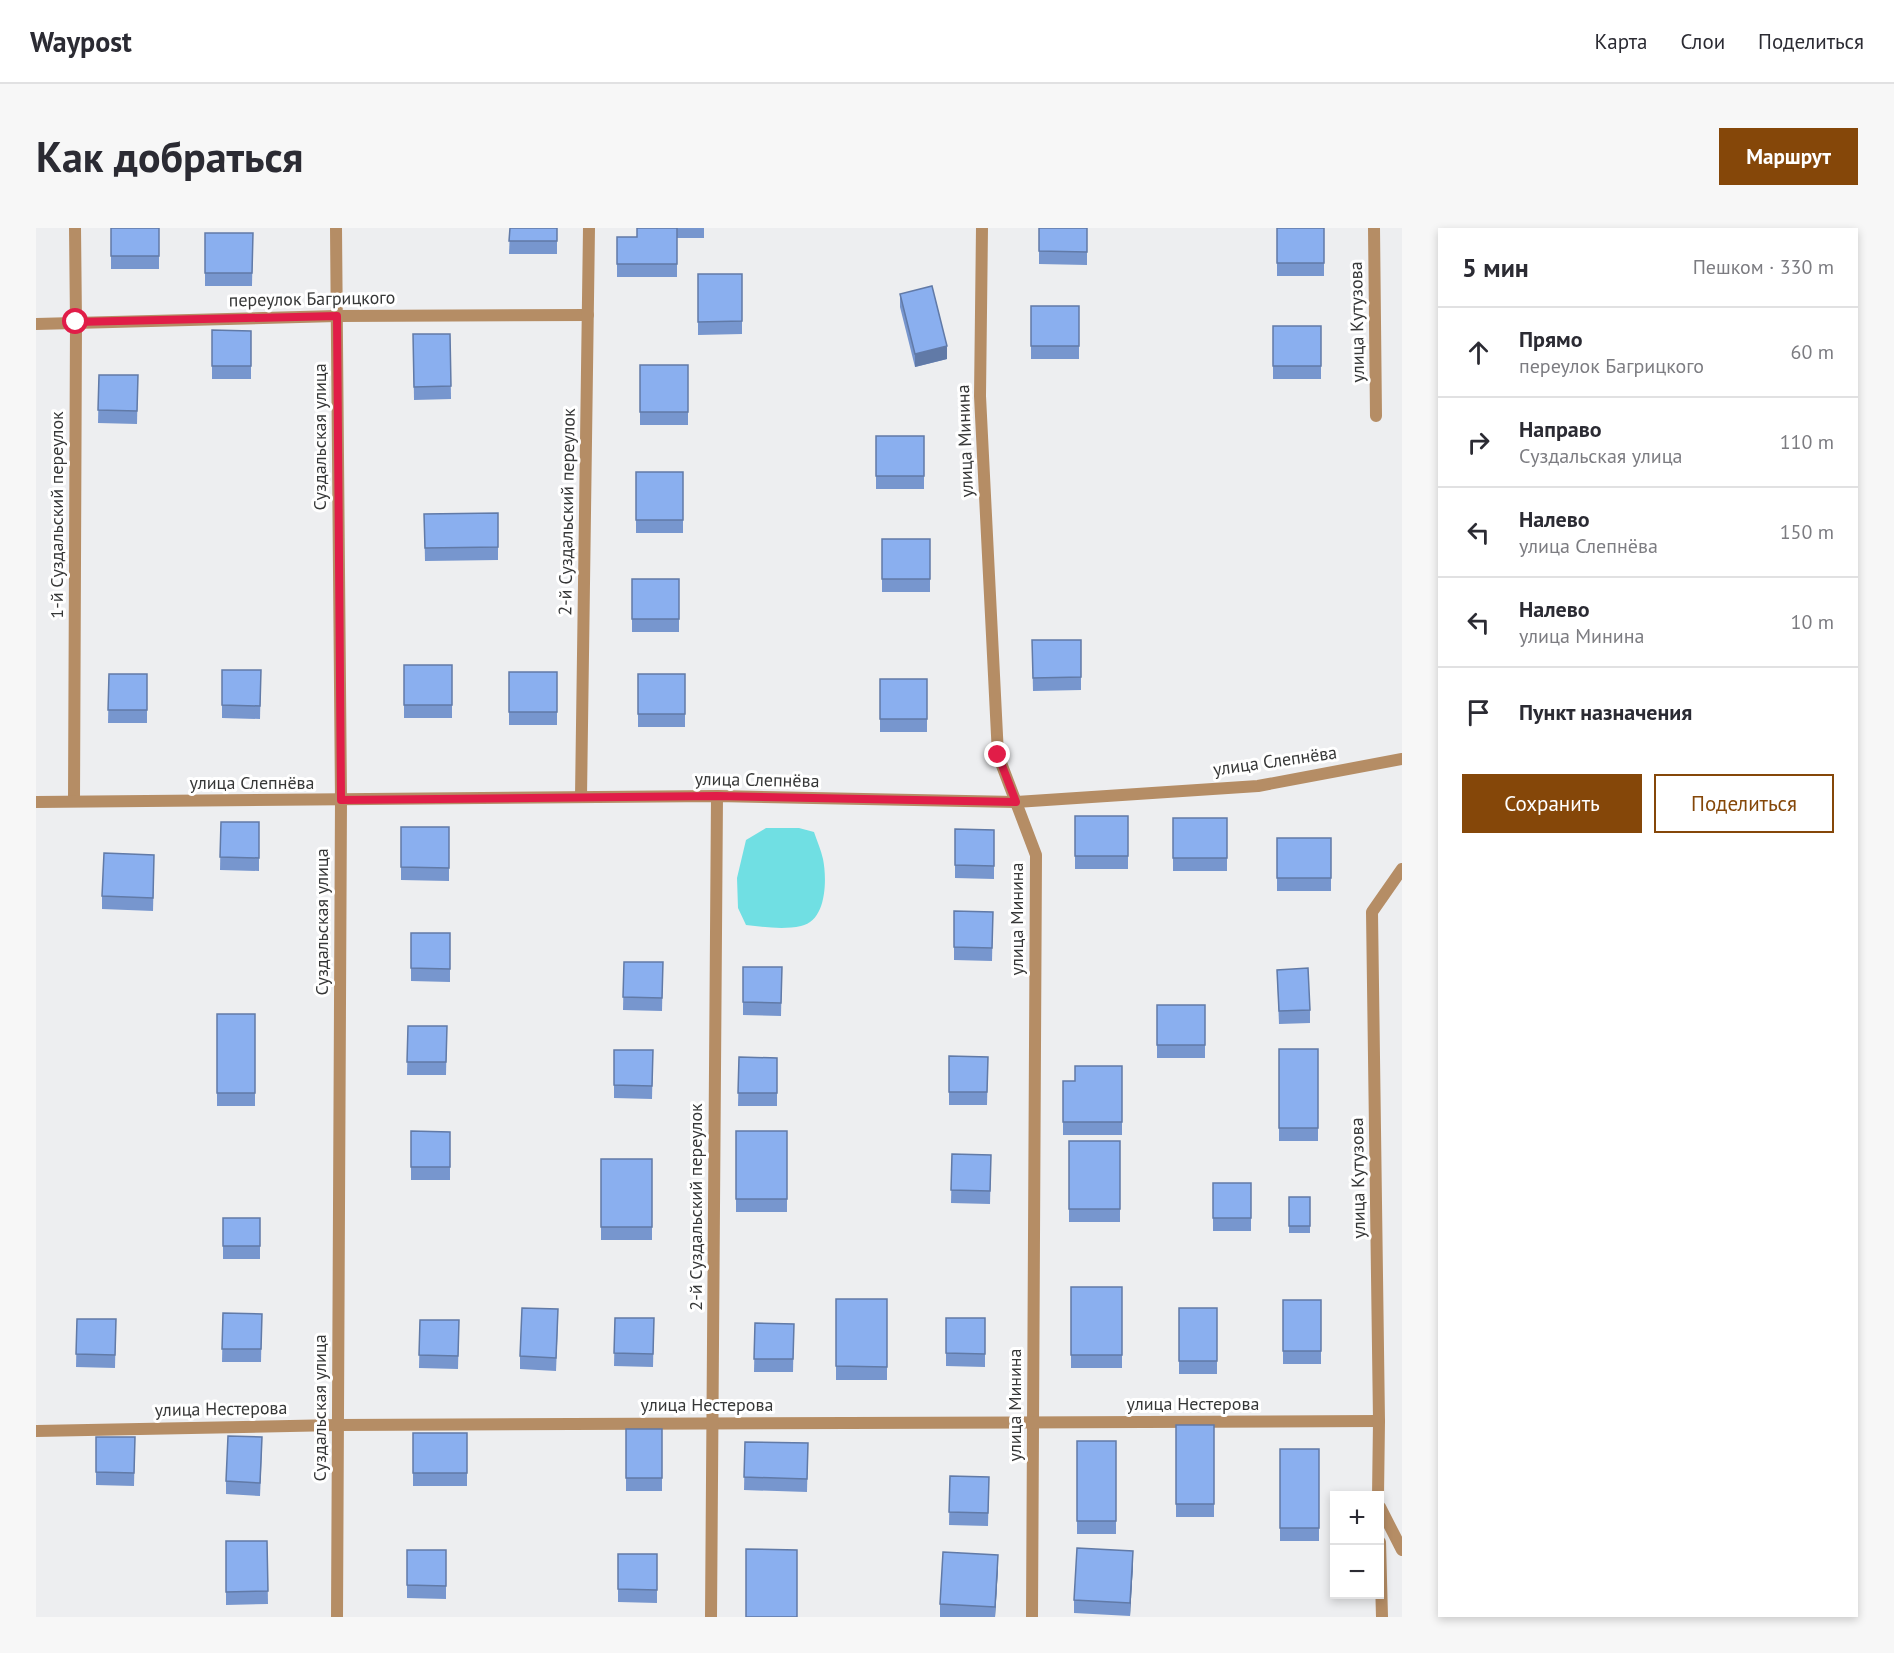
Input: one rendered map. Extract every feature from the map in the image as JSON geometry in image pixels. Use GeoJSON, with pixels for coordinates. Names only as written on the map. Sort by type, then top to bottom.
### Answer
{"type":"FeatureCollection","features":[{"type":"Feature","properties":{"kind":"street","name":"1-й Суздальский переулок"},"geometry":{"type":"LineString","coordinates":[[74,801],[75,228]]}},
{"type":"Feature","properties":{"kind":"street","name":"Суздальская улица"},"geometry":{"type":"LineString","coordinates":[[336,228],[341,800],[337,1617]]}},
{"type":"Feature","properties":{"kind":"street","name":"2-й Суздальский переулок"},"geometry":{"type":"LineString","coordinates":[[581,797],[588,228]]}},
{"type":"Feature","properties":{"kind":"street","name":"улица Минина"},"geometry":{"type":"LineString","coordinates":[[982,228],[980,396],[998,755],[1036,855],[1032,1617]]}},
{"type":"Feature","properties":{"kind":"street","name":"улица Кутузова"},"geometry":{"type":"LineString","coordinates":[[1374,228],[1376,416]]}},
{"type":"Feature","properties":{"kind":"street","name":"переулок Багрицкого"},"geometry":{"type":"LineString","coordinates":[[36,324],[337,316],[588,315]]}},
{"type":"Feature","properties":{"kind":"street","name":"улица Слепнёва"},"geometry":{"type":"LineString","coordinates":[[36,802],[717,796],[1016,802],[1258,786],[1402,759]]}},
{"type":"Feature","properties":{"kind":"street","name":"2-й Суздальский переулок"},"geometry":{"type":"LineString","coordinates":[[711,1617],[717,796]]}},
{"type":"Feature","properties":{"kind":"street","name":"улица Кутузова"},"geometry":{"type":"LineString","coordinates":[[1378,1491],[1372,912],[1402,869]]}},
{"type":"Feature","properties":{"kind":"street","name":"улица Нестерова"},"geometry":{"type":"LineString","coordinates":[[36,1431],[338,1425],[1379,1421]]}},
{"type":"Feature","properties":{"kind":"street"},"geometry":{"type":"LineString","coordinates":[[1384,1515],[1402,1550]]}},
{"type":"Feature","properties":{"kind":"street"},"geometry":{"type":"LineString","coordinates":[[1380,1545],[1382,1617]]}},
{"type":"Feature","properties":{"kind":"water"},"geometry":{"type":"Polygon","coordinates":[[[766,828],[799,828],[814,832],[823,859],[825,888],[820,908],[810,923],[787,928],[746,925],[738,908],[737,878],[746,840],[766,828]]]}},
{"type":"Feature","properties":{"kind":"building"},"geometry":{"type":"Polygon","coordinates":[[[111,228],[159,228],[159,256],[111,256],[111,228]]]}},
{"type":"Feature","properties":{"kind":"building"},"geometry":{"type":"Polygon","coordinates":[[[510,228],[557,228],[557,241],[509,241],[510,228]]]}},
{"type":"Feature","properties":{"kind":"building"},"geometry":{"type":"Polygon","coordinates":[[[637,228],[677,228],[677,264],[617,264],[617,237],[637,237],[637,228]]]}},
{"type":"Feature","properties":{"kind":"building"},"geometry":{"type":"Polygon","coordinates":[[[1039,228],[1087,228],[1087,252],[1039,251],[1039,228]]]}},
{"type":"Feature","properties":{"kind":"building"},"geometry":{"type":"Polygon","coordinates":[[[1277,228],[1324,228],[1324,263],[1277,263],[1277,228]]]}},
{"type":"Feature","properties":{"kind":"building"},"geometry":{"type":"Polygon","coordinates":[[[205,233],[253,233],[252,273],[205,273],[205,233]]]}},
{"type":"Feature","properties":{"kind":"building"},"geometry":{"type":"Polygon","coordinates":[[[698,274],[742,274],[742,321],[698,322],[698,274]]]}},
{"type":"Feature","properties":{"kind":"building"},"geometry":{"type":"Polygon","coordinates":[[[932,286],[947,346],[915,354],[900,294],[932,286]]]}},
{"type":"Feature","properties":{"kind":"building"},"geometry":{"type":"Polygon","coordinates":[[[1031,306],[1079,306],[1079,346],[1031,346],[1031,306]]]}},
{"type":"Feature","properties":{"kind":"building"},"geometry":{"type":"Polygon","coordinates":[[[1273,326],[1321,326],[1321,366],[1273,366],[1273,326]]]}},
{"type":"Feature","properties":{"kind":"building"},"geometry":{"type":"Polygon","coordinates":[[[212,330],[251,331],[251,366],[212,366],[212,330]]]}},
{"type":"Feature","properties":{"kind":"building"},"geometry":{"type":"Polygon","coordinates":[[[413,334],[450,334],[451,386],[414,387],[413,334]]]}},
{"type":"Feature","properties":{"kind":"building"},"geometry":{"type":"Polygon","coordinates":[[[640,365],[688,365],[688,412],[640,412],[640,365]]]}},
{"type":"Feature","properties":{"kind":"building"},"geometry":{"type":"Polygon","coordinates":[[[99,375],[138,375],[137,411],[98,410],[99,375]]]}},
{"type":"Feature","properties":{"kind":"building"},"geometry":{"type":"Polygon","coordinates":[[[876,436],[924,436],[924,476],[876,476],[876,436]]]}},
{"type":"Feature","properties":{"kind":"building"},"geometry":{"type":"Polygon","coordinates":[[[636,472],[683,472],[683,520],[636,520],[636,472]]]}},
{"type":"Feature","properties":{"kind":"building"},"geometry":{"type":"Polygon","coordinates":[[[498,513],[498,547],[425,548],[424,514],[498,513]]]}},
{"type":"Feature","properties":{"kind":"building"},"geometry":{"type":"Polygon","coordinates":[[[882,539],[930,539],[930,579],[882,579],[882,539]]]}},
{"type":"Feature","properties":{"kind":"building"},"geometry":{"type":"Polygon","coordinates":[[[632,579],[679,579],[679,619],[632,619],[632,579]]]}},
{"type":"Feature","properties":{"kind":"building"},"geometry":{"type":"Polygon","coordinates":[[[1032,640],[1081,640],[1081,677],[1033,678],[1032,640]]]}},
{"type":"Feature","properties":{"kind":"building"},"geometry":{"type":"Polygon","coordinates":[[[404,665],[452,665],[452,705],[404,705],[404,665]]]}},
{"type":"Feature","properties":{"kind":"building"},"geometry":{"type":"Polygon","coordinates":[[[222,670],[261,670],[260,706],[222,705],[222,670]]]}},
{"type":"Feature","properties":{"kind":"building"},"geometry":{"type":"Polygon","coordinates":[[[509,672],[557,672],[557,712],[509,712],[509,672]]]}},
{"type":"Feature","properties":{"kind":"building"},"geometry":{"type":"Polygon","coordinates":[[[109,674],[147,674],[147,710],[108,710],[109,674]]]}},
{"type":"Feature","properties":{"kind":"building"},"geometry":{"type":"Polygon","coordinates":[[[638,674],[685,674],[685,714],[638,714],[638,674]]]}},
{"type":"Feature","properties":{"kind":"building"},"geometry":{"type":"Polygon","coordinates":[[[880,679],[927,679],[927,719],[880,719],[880,679]]]}},
{"type":"Feature","properties":{"kind":"building"},"geometry":{"type":"Polygon","coordinates":[[[1075,816],[1128,816],[1128,856],[1075,856],[1075,816]]]}},
{"type":"Feature","properties":{"kind":"building"},"geometry":{"type":"Polygon","coordinates":[[[1173,818],[1227,818],[1227,858],[1173,858],[1173,818]]]}},
{"type":"Feature","properties":{"kind":"building"},"geometry":{"type":"Polygon","coordinates":[[[221,822],[259,822],[259,858],[220,857],[221,822]]]}},
{"type":"Feature","properties":{"kind":"building"},"geometry":{"type":"Polygon","coordinates":[[[401,827],[449,827],[449,868],[401,867],[401,827]]]}},
{"type":"Feature","properties":{"kind":"building"},"geometry":{"type":"Polygon","coordinates":[[[955,829],[994,830],[994,866],[955,865],[955,829]]]}},
{"type":"Feature","properties":{"kind":"building"},"geometry":{"type":"Polygon","coordinates":[[[1277,838],[1331,838],[1331,878],[1277,878],[1277,838]]]}},
{"type":"Feature","properties":{"kind":"building"},"geometry":{"type":"Polygon","coordinates":[[[104,853],[154,855],[153,898],[102,896],[104,853]]]}},
{"type":"Feature","properties":{"kind":"building"},"geometry":{"type":"Polygon","coordinates":[[[954,911],[993,912],[992,948],[954,947],[954,911]]]}},
{"type":"Feature","properties":{"kind":"building"},"geometry":{"type":"Polygon","coordinates":[[[411,933],[450,933],[450,969],[411,968],[411,933]]]}},
{"type":"Feature","properties":{"kind":"building"},"geometry":{"type":"Polygon","coordinates":[[[624,962],[663,962],[662,998],[623,997],[624,962]]]}},
{"type":"Feature","properties":{"kind":"building"},"geometry":{"type":"Polygon","coordinates":[[[743,967],[782,967],[781,1003],[743,1002],[743,967]]]}},
{"type":"Feature","properties":{"kind":"building"},"geometry":{"type":"Polygon","coordinates":[[[1308,968],[1310,1010],[1279,1011],[1277,970],[1308,968]]]}},
{"type":"Feature","properties":{"kind":"building"},"geometry":{"type":"Polygon","coordinates":[[[1157,1005],[1205,1005],[1205,1045],[1157,1045],[1157,1005]]]}},
{"type":"Feature","properties":{"kind":"building"},"geometry":{"type":"Polygon","coordinates":[[[217,1014],[255,1014],[255,1093],[217,1093],[217,1014]]]}},
{"type":"Feature","properties":{"kind":"building"},"geometry":{"type":"Polygon","coordinates":[[[408,1026],[447,1026],[446,1062],[407,1062],[408,1026]]]}},
{"type":"Feature","properties":{"kind":"building"},"geometry":{"type":"Polygon","coordinates":[[[1279,1049],[1318,1049],[1318,1128],[1279,1128],[1279,1049]]]}},
{"type":"Feature","properties":{"kind":"building"},"geometry":{"type":"Polygon","coordinates":[[[614,1050],[653,1050],[652,1086],[614,1085],[614,1050]]]}},
{"type":"Feature","properties":{"kind":"building"},"geometry":{"type":"Polygon","coordinates":[[[949,1056],[988,1057],[987,1092],[949,1092],[949,1056]]]}},
{"type":"Feature","properties":{"kind":"building"},"geometry":{"type":"Polygon","coordinates":[[[739,1057],[777,1058],[777,1093],[738,1093],[739,1057]]]}},
{"type":"Feature","properties":{"kind":"building"},"geometry":{"type":"Polygon","coordinates":[[[1075,1066],[1122,1066],[1122,1122],[1063,1122],[1063,1081],[1075,1081],[1075,1066]]]}},
{"type":"Feature","properties":{"kind":"building"},"geometry":{"type":"Polygon","coordinates":[[[411,1131],[450,1132],[450,1167],[411,1167],[411,1131]]]}},
{"type":"Feature","properties":{"kind":"building"},"geometry":{"type":"Polygon","coordinates":[[[736,1131],[787,1131],[787,1199],[736,1199],[736,1131]]]}},
{"type":"Feature","properties":{"kind":"building"},"geometry":{"type":"Polygon","coordinates":[[[1069,1141],[1120,1141],[1120,1209],[1069,1209],[1069,1141]]]}},
{"type":"Feature","properties":{"kind":"building"},"geometry":{"type":"Polygon","coordinates":[[[952,1154],[991,1155],[990,1191],[951,1190],[952,1154]]]}},
{"type":"Feature","properties":{"kind":"building"},"geometry":{"type":"Polygon","coordinates":[[[601,1159],[652,1159],[652,1227],[601,1227],[601,1159]]]}},
{"type":"Feature","properties":{"kind":"building"},"geometry":{"type":"Polygon","coordinates":[[[1213,1183],[1251,1183],[1251,1218],[1213,1218],[1213,1183]]]}},
{"type":"Feature","properties":{"kind":"building"},"geometry":{"type":"Polygon","coordinates":[[[1289,1197],[1310,1197],[1310,1226],[1289,1226],[1289,1197]]]}},
{"type":"Feature","properties":{"kind":"building"},"geometry":{"type":"Polygon","coordinates":[[[223,1218],[260,1218],[260,1246],[223,1246],[223,1218]]]}},
{"type":"Feature","properties":{"kind":"building"},"geometry":{"type":"Polygon","coordinates":[[[1071,1287],[1122,1287],[1122,1355],[1071,1355],[1071,1287]]]}},
{"type":"Feature","properties":{"kind":"building"},"geometry":{"type":"Polygon","coordinates":[[[836,1299],[887,1299],[887,1367],[836,1366],[836,1299]]]}},
{"type":"Feature","properties":{"kind":"building"},"geometry":{"type":"Polygon","coordinates":[[[1283,1300],[1321,1300],[1321,1351],[1283,1351],[1283,1300]]]}},
{"type":"Feature","properties":{"kind":"building"},"geometry":{"type":"Polygon","coordinates":[[[522,1308],[558,1309],[556,1358],[520,1356],[522,1308]]]}},
{"type":"Feature","properties":{"kind":"building"},"geometry":{"type":"Polygon","coordinates":[[[1179,1308],[1217,1308],[1217,1361],[1179,1361],[1179,1308]]]}},
{"type":"Feature","properties":{"kind":"building"},"geometry":{"type":"Polygon","coordinates":[[[223,1313],[262,1314],[261,1349],[222,1349],[223,1313]]]}},
{"type":"Feature","properties":{"kind":"building"},"geometry":{"type":"Polygon","coordinates":[[[615,1318],[654,1318],[653,1354],[614,1353],[615,1318]]]}},
{"type":"Feature","properties":{"kind":"building"},"geometry":{"type":"Polygon","coordinates":[[[946,1318],[985,1318],[985,1354],[946,1353],[946,1318]]]}},
{"type":"Feature","properties":{"kind":"building"},"geometry":{"type":"Polygon","coordinates":[[[77,1319],[116,1319],[115,1355],[76,1354],[77,1319]]]}},
{"type":"Feature","properties":{"kind":"building"},"geometry":{"type":"Polygon","coordinates":[[[420,1320],[459,1320],[458,1356],[419,1355],[420,1320]]]}},
{"type":"Feature","properties":{"kind":"building"},"geometry":{"type":"Polygon","coordinates":[[[755,1323],[794,1324],[793,1359],[754,1359],[755,1323]]]}},
{"type":"Feature","properties":{"kind":"building"},"geometry":{"type":"Polygon","coordinates":[[[1176,1425],[1214,1425],[1214,1504],[1176,1504],[1176,1425]]]}},
{"type":"Feature","properties":{"kind":"building"},"geometry":{"type":"Polygon","coordinates":[[[626,1429],[662,1429],[662,1478],[626,1478],[626,1429]]]}},
{"type":"Feature","properties":{"kind":"building"},"geometry":{"type":"Polygon","coordinates":[[[413,1433],[467,1433],[467,1473],[413,1473],[413,1433]]]}},
{"type":"Feature","properties":{"kind":"building"},"geometry":{"type":"Polygon","coordinates":[[[228,1436],[262,1437],[260,1483],[226,1481],[228,1436]]]}},
{"type":"Feature","properties":{"kind":"building"},"geometry":{"type":"Polygon","coordinates":[[[96,1437],[135,1437],[134,1473],[96,1472],[96,1437]]]}},
{"type":"Feature","properties":{"kind":"building"},"geometry":{"type":"Polygon","coordinates":[[[1077,1441],[1116,1441],[1116,1521],[1077,1521],[1077,1441]]]}},
{"type":"Feature","properties":{"kind":"building"},"geometry":{"type":"Polygon","coordinates":[[[745,1442],[808,1443],[807,1479],[744,1477],[745,1442]]]}},
{"type":"Feature","properties":{"kind":"building"},"geometry":{"type":"Polygon","coordinates":[[[1280,1449],[1319,1449],[1319,1528],[1280,1528],[1280,1449]]]}},
{"type":"Feature","properties":{"kind":"building"},"geometry":{"type":"Polygon","coordinates":[[[950,1476],[989,1477],[988,1513],[949,1512],[950,1476]]]}},
{"type":"Feature","properties":{"kind":"building"},"geometry":{"type":"Polygon","coordinates":[[[226,1541],[267,1541],[268,1591],[226,1592],[226,1541]]]}},
{"type":"Feature","properties":{"kind":"building"},"geometry":{"type":"Polygon","coordinates":[[[1077,1548],[1133,1551],[1130,1603],[1074,1600],[1077,1548]]]}},
{"type":"Feature","properties":{"kind":"building"},"geometry":{"type":"Polygon","coordinates":[[[746,1549],[797,1550],[797,1617],[746,1617],[746,1549]]]}},
{"type":"Feature","properties":{"kind":"building"},"geometry":{"type":"Polygon","coordinates":[[[407,1550],[446,1550],[446,1586],[407,1585],[407,1550]]]}},
{"type":"Feature","properties":{"kind":"building"},"geometry":{"type":"Polygon","coordinates":[[[943,1552],[998,1555],[995,1607],[940,1604],[943,1552]]]}},
{"type":"Feature","properties":{"kind":"building"},"geometry":{"type":"Polygon","coordinates":[[[618,1554],[657,1554],[657,1590],[618,1589],[618,1554]]]}},
{"type":"Feature","properties":{"kind":"route"},"geometry":{"type":"LineString","coordinates":[[76,322],[337,316],[341,800],[717,796],[1016,802],[998,755]]}}]}
